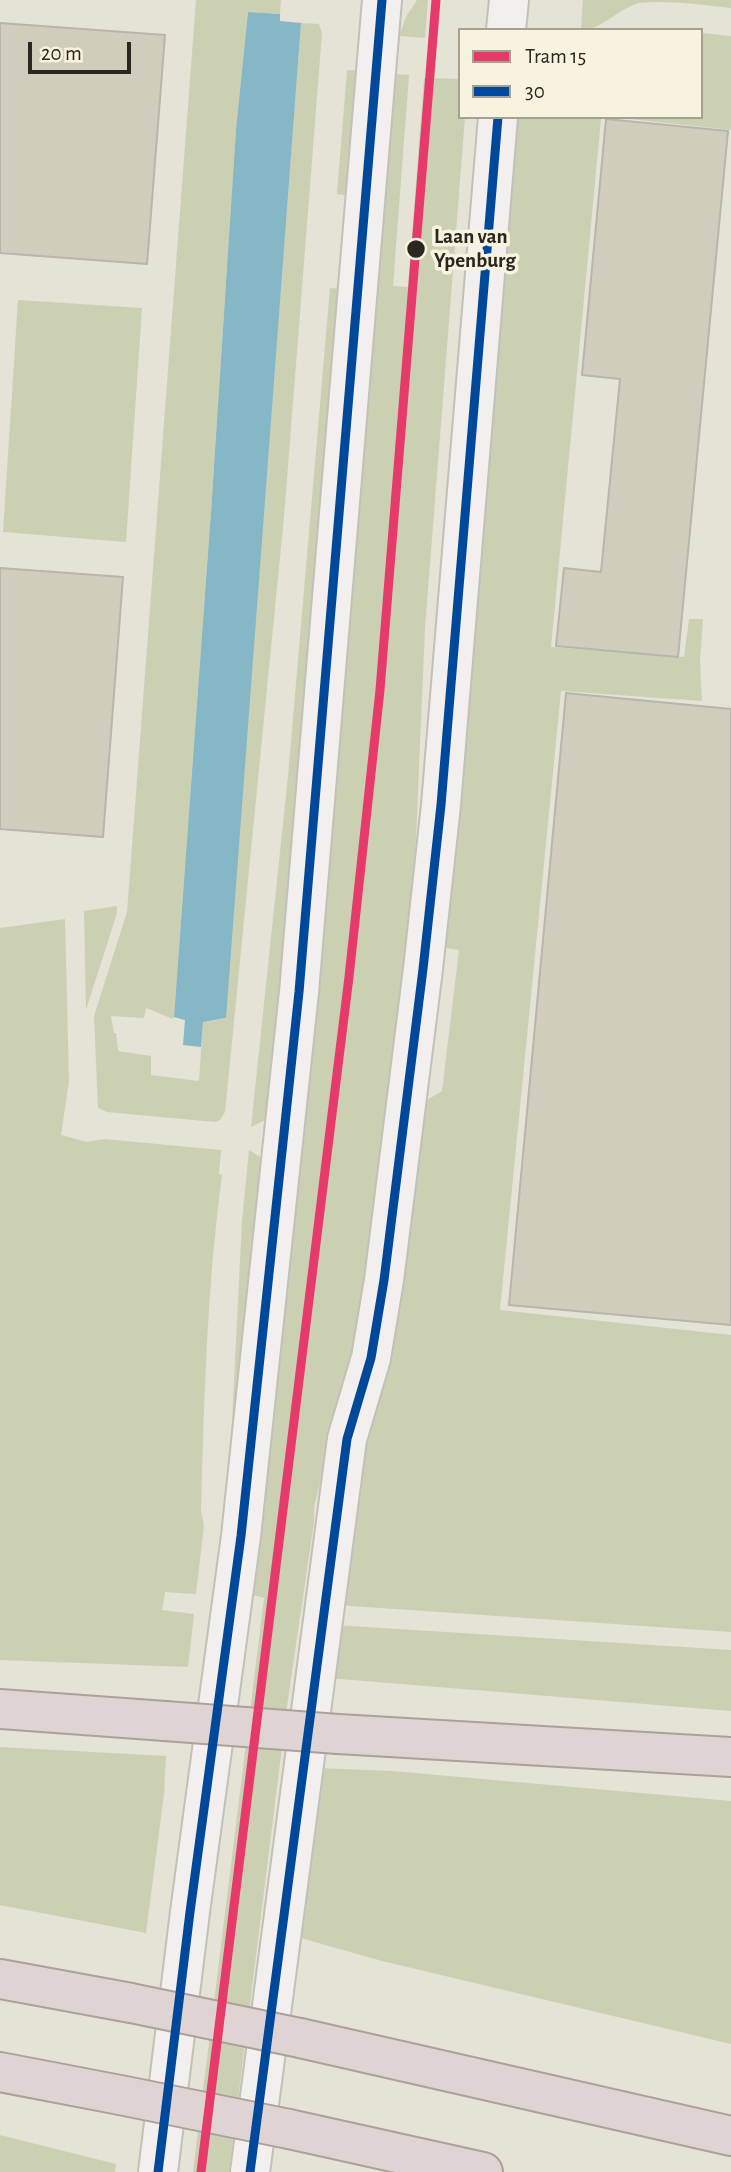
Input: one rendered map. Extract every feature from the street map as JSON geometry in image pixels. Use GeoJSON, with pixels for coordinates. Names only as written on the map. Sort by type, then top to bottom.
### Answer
{"type":"FeatureCollection","features":[{"type":"Feature","properties":{"kind":"highway"},"geometry":{"type":"LineString","coordinates":[[0,1709],[338,1734],[731,1758]]}},
{"type":"Feature","properties":{"kind":"highway"},"geometry":{"type":"LineString","coordinates":[[0,1979],[300,2038],[731,2136]]}},
{"type":"Feature","properties":{"kind":"highway"},"geometry":{"type":"LineString","coordinates":[[0,2072],[289,2129],[483,2172]]}},
{"type":"Feature","properties":{"kind":"main road"},"geometry":{"type":"LineString","coordinates":[[158,2172],[241,1536],[299,992],[382,0]]}},
{"type":"Feature","properties":{"kind":"main road"},"geometry":{"type":"LineString","coordinates":[[506,28],[509,0]]}},
{"type":"Feature","properties":{"kind":"main road"},"geometry":{"type":"LineString","coordinates":[[250,2172],[346,1438],[371,1357],[384,1280],[423,969],[441,806],[498,119]]}},
{"type":"Feature","properties":{"kind":"green space"},"geometry":{"type":"Polygon","coordinates":[[[196,0],[281,0],[280,14],[248,12],[236,129],[174,1017],[173,1019],[146,1008],[144,1018],[111,1016],[118,1051],[151,1056],[151,1075],[199,1081],[203,1022],[225,1019],[301,23],[319,24],[322,33],[284,517],[225,1112],[220,1120],[215,1122],[107,1112],[98,1108],[94,1016],[127,912],[196,0]]]}},
{"type":"Feature","properties":{"kind":"green space"},"geometry":{"type":"Polygon","coordinates":[[[417,0],[428,0],[425,38],[399,36],[406,17],[417,0]]]}},
{"type":"Feature","properties":{"kind":"green space"},"geometry":{"type":"Polygon","coordinates":[[[583,0],[731,0],[731,8],[673,2],[639,3],[596,27],[581,28],[583,0]]]}},
{"type":"Feature","properties":{"kind":"green space"},"geometry":{"type":"Polygon","coordinates":[[[703,33],[731,36],[731,130],[630,119],[703,119],[703,33]]]}},
{"type":"Feature","properties":{"kind":"green space"},"geometry":{"type":"Polygon","coordinates":[[[347,70],[360,71],[351,196],[337,194],[347,70]]]}},
{"type":"Feature","properties":{"kind":"green space"},"geometry":{"type":"Polygon","coordinates":[[[394,74],[409,75],[393,286],[408,287],[424,78],[458,79],[458,119],[465,119],[425,628],[414,885],[361,1315],[314,1507],[229,2172],[193,2172],[264,1598],[250,1594],[358,531],[394,74]]]}},
{"type":"Feature","properties":{"kind":"green space"},"geometry":{"type":"Polygon","coordinates":[[[515,119],[601,119],[551,647],[684,657],[689,619],[703,619],[700,661],[702,701],[561,691],[500,1310],[731,1335],[731,1632],[337,1605],[422,1103],[442,1091],[459,950],[440,947],[515,119]]]}},
{"type":"Feature","properties":{"kind":"green space"},"geometry":{"type":"Polygon","coordinates":[[[330,288],[344,289],[269,1118],[251,1127],[288,776],[330,288]]]}},
{"type":"Feature","properties":{"kind":"green space"},"geometry":{"type":"Polygon","coordinates":[[[18,300],[142,308],[126,542],[3,532],[18,300]]]}},
{"type":"Feature","properties":{"kind":"green space"},"geometry":{"type":"Polygon","coordinates":[[[117,906],[117,913],[86,1010],[84,911],[117,906]]]}},
{"type":"Feature","properties":{"kind":"green space"},"geometry":{"type":"Polygon","coordinates":[[[65,919],[69,1081],[61,1135],[87,1142],[104,1139],[221,1150],[219,1174],[222,1175],[213,1259],[205,1385],[201,1511],[204,1525],[196,1594],[165,1592],[162,1610],[194,1614],[188,1667],[0,1660],[0,928],[65,919]]]}},
{"type":"Feature","properties":{"kind":"green space"},"geometry":{"type":"Polygon","coordinates":[[[249,1150],[265,1160],[230,1461],[242,1221],[249,1150]]]}},
{"type":"Feature","properties":{"kind":"green space"},"geometry":{"type":"Polygon","coordinates":[[[335,1625],[731,1650],[731,1711],[328,1678],[335,1625]]]}},
{"type":"Feature","properties":{"kind":"green space"},"geometry":{"type":"Polygon","coordinates":[[[0,1747],[166,1756],[164,1794],[146,1933],[0,1905],[0,1747]]]}},
{"type":"Feature","properties":{"kind":"green space"},"geometry":{"type":"Polygon","coordinates":[[[319,1768],[392,1771],[731,1801],[731,2044],[382,1961],[297,1937],[319,1768]]]}},
{"type":"Feature","properties":{"kind":"green space"},"geometry":{"type":"Polygon","coordinates":[[[0,2135],[116,2164],[115,2172],[0,2172],[0,2135]]]}},
{"type":"Feature","properties":{"kind":"water"},"geometry":{"type":"Polygon","coordinates":[[[248,12],[280,14],[280,21],[301,23],[226,1018],[203,1022],[201,1047],[183,1045],[185,1020],[174,1017],[236,129],[248,12]]]}},
{"type":"Feature","properties":{"kind":"building"},"geometry":{"type":"Polygon","coordinates":[[[0,23],[165,35],[147,264],[0,253],[0,23]]]}},
{"type":"Feature","properties":{"kind":"building"},"geometry":{"type":"Polygon","coordinates":[[[606,119],[728,131],[678,657],[556,646],[564,568],[601,572],[620,379],[582,375],[606,119]]]}},
{"type":"Feature","properties":{"kind":"building"},"geometry":{"type":"Polygon","coordinates":[[[0,568],[123,577],[103,837],[0,829],[0,568]]]}},
{"type":"Feature","properties":{"kind":"building"},"geometry":{"type":"Polygon","coordinates":[[[566,693],[731,709],[731,1325],[509,1305],[566,693]]]}},
{"type":"Feature","properties":{"kind":"tram line","name":"15"},"geometry":{"type":"LineString","coordinates":[[201,2172],[349,977],[380,690],[436,0]]}},
{"type":"Feature","properties":{"kind":"transit line","name":"30"},"geometry":{"type":"LineString","coordinates":[[158,2172],[241,1536],[299,992],[382,0]]}},
{"type":"Feature","properties":{"kind":"transit line","name":"30"},"geometry":{"type":"LineString","coordinates":[[250,2172],[347,1439],[371,1358],[384,1280],[423,969],[441,805],[498,119]]}},
{"type":"Feature","properties":{"kind":"place","name":"Laan van Ypenburg"},"geometry":{"type":"Point","coordinates":[416,249]}}]}
